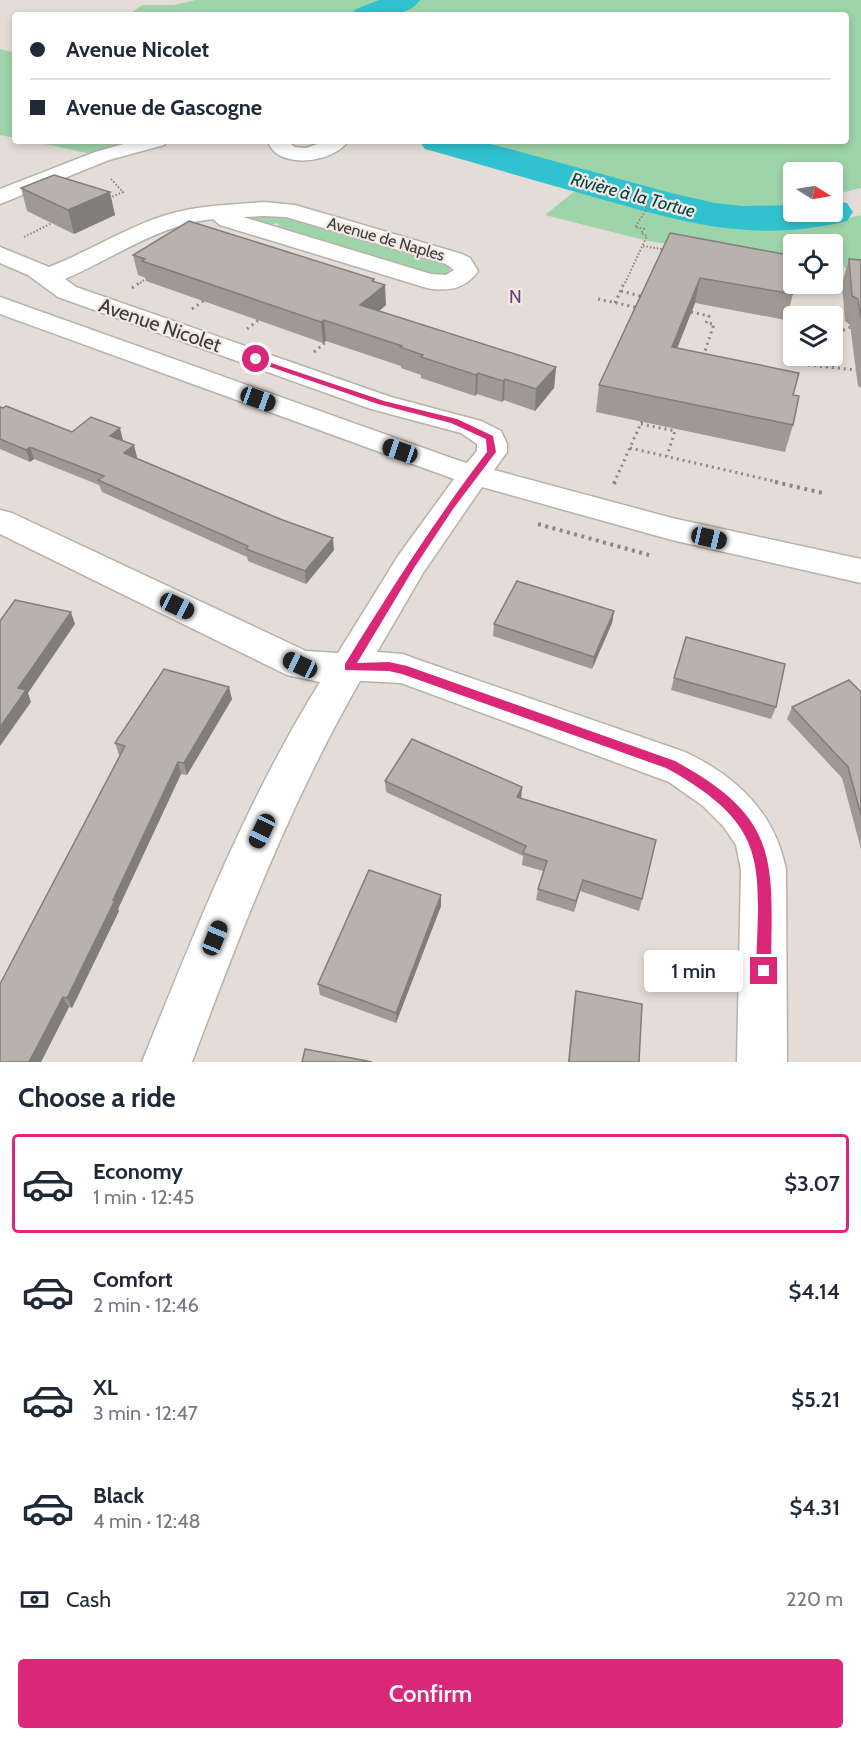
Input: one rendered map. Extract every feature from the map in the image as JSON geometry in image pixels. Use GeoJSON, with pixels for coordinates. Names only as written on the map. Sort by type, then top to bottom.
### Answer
{"type":"FeatureCollection","features":[{"type":"Feature","properties":{"kind":"street"},"geometry":{"type":"LineString","coordinates":[[0,197],[85,163],[147,144]]}},
{"type":"Feature","properties":{"kind":"street"},"geometry":{"type":"LineString","coordinates":[[280,144],[284,149],[300,153],[323,151],[336,144]]}},
{"type":"Feature","properties":{"kind":"street","name":"Avenue de Naples"},"geometry":{"type":"LineString","coordinates":[[47,277],[169,222],[218,213],[264,208],[287,210],[454,259],[461,263],[466,271],[452,282],[432,282],[228,220],[218,213]]}},
{"type":"Feature","properties":{"kind":"street","name":"Avenue Nicolet"},"geometry":{"type":"LineString","coordinates":[[0,254],[47,277],[67,292],[381,402],[471,427],[490,438],[493,448],[475,475]]}},
{"type":"Feature","properties":{"kind":"street"},"geometry":{"type":"LineString","coordinates":[[0,305],[374,442],[475,475],[672,529],[861,571]]}},
{"type":"Feature","properties":{"kind":"street"},"geometry":{"type":"LineString","coordinates":[[167,1062],[231,898],[313,727],[410,565],[475,475]]}},
{"type":"Feature","properties":{"kind":"street"},"geometry":{"type":"LineString","coordinates":[[4,528],[300,665],[316,668],[389,667],[403,669],[688,772],[724,798],[754,836],[761,855],[765,881],[762,1062]]}},
{"type":"Feature","properties":{"kind":"path"},"geometry":{"type":"LineString","coordinates":[[85,163],[106,172],[123,192],[106,199]]}},
{"type":"Feature","properties":{"kind":"path"},"geometry":{"type":"LineString","coordinates":[[642,205],[656,207]]}},
{"type":"Feature","properties":{"kind":"path"},"geometry":{"type":"LineString","coordinates":[[615,303],[647,236],[641,233],[644,229],[635,227],[649,206]]}},
{"type":"Feature","properties":{"kind":"path"},"geometry":{"type":"LineString","coordinates":[[643,246],[675,251]]}},
{"type":"Feature","properties":{"kind":"path"},"geometry":{"type":"LineString","coordinates":[[621,291],[649,299]]}},
{"type":"Feature","properties":{"kind":"path"},"geometry":{"type":"LineString","coordinates":[[598,299],[645,309]]}},
{"type":"Feature","properties":{"kind":"path"},"geometry":{"type":"LineString","coordinates":[[691,312],[709,316],[706,323],[714,324],[703,357],[695,355]]}},
{"type":"Feature","properties":{"kind":"path"},"geometry":{"type":"LineString","coordinates":[[843,330],[853,326]]}},
{"type":"Feature","properties":{"kind":"path"},"geometry":{"type":"LineString","coordinates":[[708,342],[716,343]]}},
{"type":"Feature","properties":{"kind":"path"},"geometry":{"type":"LineString","coordinates":[[818,366],[856,370]]}},
{"type":"Feature","properties":{"kind":"path"},"geometry":{"type":"LineString","coordinates":[[614,486],[641,423],[675,431],[667,456]]}},
{"type":"Feature","properties":{"kind":"path"},"geometry":{"type":"LineString","coordinates":[[630,448],[802,486],[823,493]]}},
{"type":"Feature","properties":{"kind":"green space"},"geometry":{"type":"Polygon","coordinates":[[[196,0],[861,0],[861,188],[843,192],[843,162],[783,162],[783,222],[843,222],[843,213],[848,218],[861,215],[861,268],[845,268],[843,234],[783,234],[783,261],[648,241],[545,215],[596,174],[491,144],[849,144],[849,12],[133,12],[142,5],[174,5],[196,0]]]}},
{"type":"Feature","properties":{"kind":"green space"},"geometry":{"type":"Polygon","coordinates":[[[0,49],[12,52],[12,137],[0,135],[0,49]]]}},
{"type":"Feature","properties":{"kind":"green space"},"geometry":{"type":"Polygon","coordinates":[[[44,144],[126,144],[92,154],[44,144]]]}},
{"type":"Feature","properties":{"kind":"green space"},"geometry":{"type":"Polygon","coordinates":[[[278,216],[444,265],[450,267],[450,270],[448,274],[438,276],[276,227],[280,224],[275,223],[270,226],[243,217],[278,216]]]}},
{"type":"Feature","properties":{"kind":"building"},"geometry":{"type":"Polygon","coordinates":[[[54,175],[110,192],[68,210],[21,188],[54,175]]]}},
{"type":"Feature","properties":{"kind":"building"},"geometry":{"type":"Polygon","coordinates":[[[189,221],[374,279],[372,281],[385,285],[360,305],[556,367],[536,389],[505,379],[503,381],[478,373],[476,375],[421,357],[423,355],[400,347],[402,346],[324,320],[321,322],[142,261],[145,259],[133,255],[189,221]]]}},
{"type":"Feature","properties":{"kind":"building"},"geometry":{"type":"Polygon","coordinates":[[[670,233],[783,254],[783,292],[700,278],[672,347],[799,373],[793,395],[799,396],[793,425],[599,385],[670,233]]]}},
{"type":"Feature","properties":{"kind":"building"},"geometry":{"type":"Polygon","coordinates":[[[849,259],[861,260],[861,319],[858,299],[852,296],[849,259]]]}},
{"type":"Feature","properties":{"kind":"building"},"geometry":{"type":"Polygon","coordinates":[[[6,406],[72,432],[91,417],[120,428],[110,436],[134,445],[124,453],[280,519],[333,538],[305,571],[246,549],[248,546],[98,480],[104,476],[30,447],[26,450],[0,439],[0,407],[6,406]]]}},
{"type":"Feature","properties":{"kind":"building"},"geometry":{"type":"Polygon","coordinates":[[[517,581],[614,611],[594,657],[494,624],[517,581]]]}},
{"type":"Feature","properties":{"kind":"building"},"geometry":{"type":"Polygon","coordinates":[[[15,600],[71,612],[18,688],[26,690],[0,727],[0,621],[15,600]]]}},
{"type":"Feature","properties":{"kind":"building"},"geometry":{"type":"Polygon","coordinates":[[[686,637],[785,664],[776,707],[674,678],[686,637]]]}},
{"type":"Feature","properties":{"kind":"building"},"geometry":{"type":"Polygon","coordinates":[[[164,669],[229,687],[184,763],[178,762],[67,998],[63,997],[29,1062],[0,1062],[0,984],[125,746],[115,743],[164,669]]]}},
{"type":"Feature","properties":{"kind":"building"},"geometry":{"type":"Polygon","coordinates":[[[849,680],[861,692],[861,815],[848,767],[792,707],[849,680]]]}},
{"type":"Feature","properties":{"kind":"building"},"geometry":{"type":"Polygon","coordinates":[[[412,739],[522,787],[517,797],[656,840],[642,899],[583,880],[576,901],[538,889],[547,861],[523,853],[526,846],[385,781],[412,739]]]}},
{"type":"Feature","properties":{"kind":"building"},"geometry":{"type":"Polygon","coordinates":[[[369,870],[441,895],[396,1013],[318,984],[369,870]]]}},
{"type":"Feature","properties":{"kind":"building"},"geometry":{"type":"Polygon","coordinates":[[[576,991],[642,1004],[639,1062],[569,1062],[576,991]]]}},
{"type":"Feature","properties":{"kind":"building"},"geometry":{"type":"Polygon","coordinates":[[[305,1049],[372,1062],[302,1062],[305,1049]]]}},
{"type":"Feature","properties":{"kind":"waterway","name":"Rivière à la Tortue"},"geometry":{"type":"LineString","coordinates":[[374,12],[406,0]]}},
{"type":"Feature","properties":{"kind":"waterway","name":"Rivière à la Tortue"},"geometry":{"type":"LineString","coordinates":[[449,144],[687,210],[743,219],[783,219]]}},
{"type":"Feature","properties":{"kind":"district","name":"N"},"geometry":{"type":"Point","coordinates":[516,297]}},
{"type":"Feature","properties":{"kind":"route"},"geometry":{"type":"LineString","coordinates":[[256,359],[381,402],[454,421],[471,427],[490,438],[492,452],[410,565],[349,667],[403,669],[671,764],[705,783],[724,798],[742,818],[754,836],[761,855],[765,881],[764,971]]}}]}
